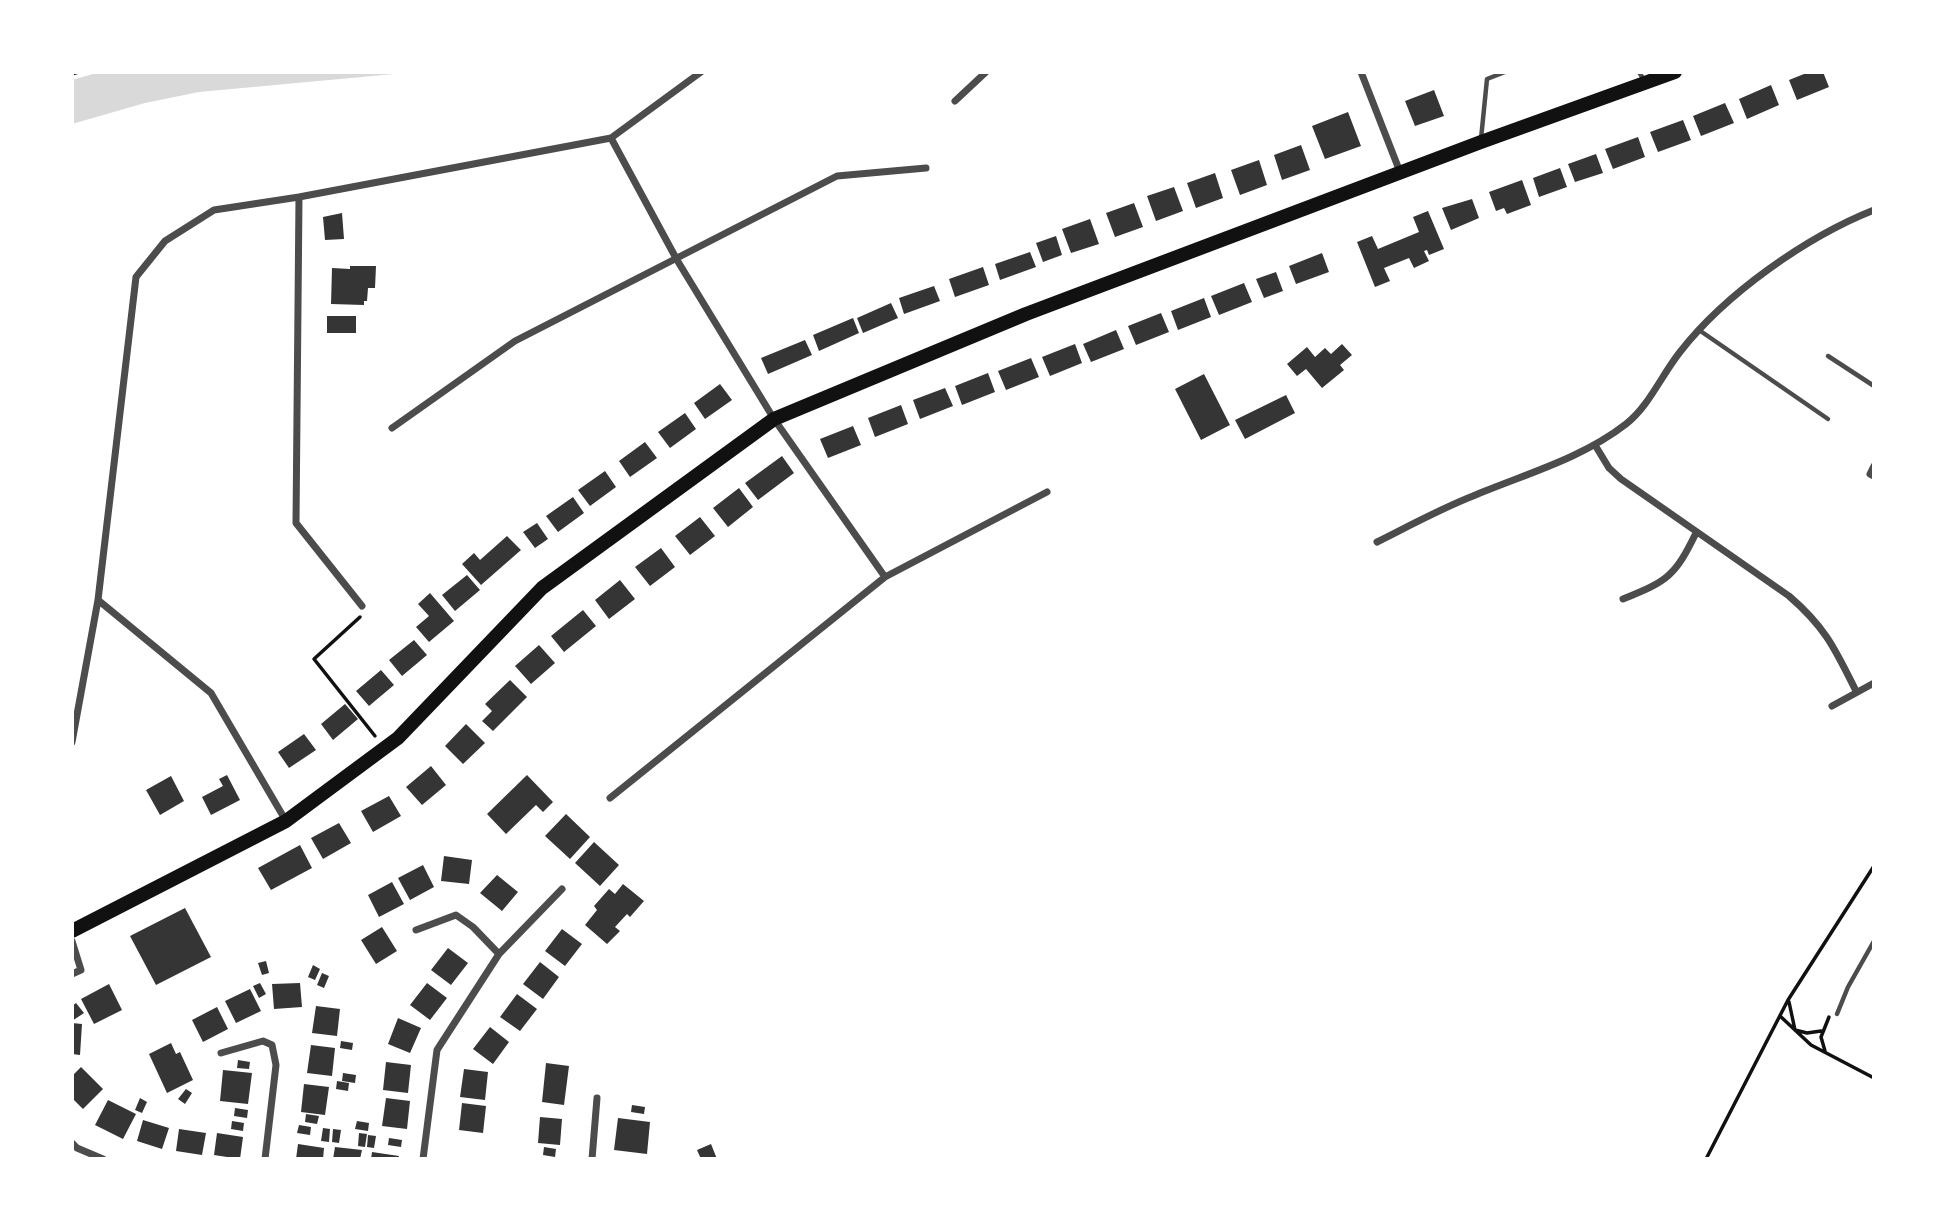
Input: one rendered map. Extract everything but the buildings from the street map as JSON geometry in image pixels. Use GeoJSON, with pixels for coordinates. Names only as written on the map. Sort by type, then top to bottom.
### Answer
{"type":"FeatureCollection","features":[{"type":"Feature","properties":{"kind":"main road"},"geometry":{"type":"LineString","coordinates":[[72,931],[286,821],[398,738],[542,588],[774,419],[1026,314],[1401,173],[1643,77],[1675,72]]}},
{"type":"Feature","properties":{"kind":"street"},"geometry":{"type":"LineString","coordinates":[[72,742],[98,600],[136,277],[165,241],[214,210],[299,197],[611,138],[701,72]]}},
{"type":"Feature","properties":{"kind":"street"},"geometry":{"type":"LineString","coordinates":[[955,101],[986,72]]}},
{"type":"Feature","properties":{"kind":"street"},"geometry":{"type":"LineString","coordinates":[[1361,72],[1401,173]]}},
{"type":"Feature","properties":{"kind":"street"},"geometry":{"type":"LineString","coordinates":[[611,138],[677,260],[774,419],[885,577]]}},
{"type":"Feature","properties":{"kind":"street"},"geometry":{"type":"LineString","coordinates":[[392,428],[515,341],[837,176],[926,168]]}},
{"type":"Feature","properties":{"kind":"street"},"geometry":{"type":"LineString","coordinates":[[299,197],[296,523],[362,606]]}},
{"type":"Feature","properties":{"kind":"street"},"geometry":{"type":"LineString","coordinates":[[1377,542],[1471,496],[1572,457],[1595,445],[1634,417],[1679,353],[1699,330],[1737,295],[1807,243],[1874,210]]}},
{"type":"Feature","properties":{"kind":"street"},"geometry":{"type":"LineString","coordinates":[[1595,445],[1604,461],[1621,479],[1789,596],[1809,614],[1828,637],[1856,691]]}},
{"type":"Feature","properties":{"kind":"street"},"geometry":{"type":"LineString","coordinates":[[1874,466],[1870,474],[1874,476]]}},
{"type":"Feature","properties":{"kind":"street"},"geometry":{"type":"LineString","coordinates":[[610,798],[885,577],[1046,492]]}},
{"type":"Feature","properties":{"kind":"street"},"geometry":{"type":"LineString","coordinates":[[1623,599],[1669,578],[1683,560],[1696,533]]}},
{"type":"Feature","properties":{"kind":"street"},"geometry":{"type":"LineString","coordinates":[[98,600],[211,693],[286,821]]}},
{"type":"Feature","properties":{"kind":"street"},"geometry":{"type":"LineString","coordinates":[[1832,706],[1874,683]]}},
{"type":"Feature","properties":{"kind":"street"},"geometry":{"type":"LineString","coordinates":[[423,1159],[437,1051],[499,954],[562,889]]}},
{"type":"Feature","properties":{"kind":"street"},"geometry":{"type":"LineString","coordinates":[[416,930],[456,915],[473,927],[499,954]]}},
{"type":"Feature","properties":{"kind":"street"},"geometry":{"type":"LineString","coordinates":[[72,941],[81,970],[72,974]]}},
{"type":"Feature","properties":{"kind":"street"},"geometry":{"type":"LineString","coordinates":[[222,1053],[263,1041],[272,1045],[276,1065],[265,1159]]}},
{"type":"Feature","properties":{"kind":"street"},"geometry":{"type":"LineString","coordinates":[[592,1159],[597,1098]]}},
{"type":"Feature","properties":{"kind":"street"},"geometry":{"type":"LineString","coordinates":[[72,1143],[77,1148],[103,1159]]}},
{"type":"Feature","properties":{"kind":"lane"},"geometry":{"type":"LineString","coordinates":[[1480,142],[1487,79],[1505,72]]}},
{"type":"Feature","properties":{"kind":"lane"},"geometry":{"type":"LineString","coordinates":[[1699,330],[1828,419]]}},
{"type":"Feature","properties":{"kind":"lane"},"geometry":{"type":"LineString","coordinates":[[1828,356],[1874,386]]}},
{"type":"Feature","properties":{"kind":"lane"},"geometry":{"type":"LineString","coordinates":[[1837,1014],[1848,987],[1874,941]]}},
{"type":"Feature","properties":{"kind":"path"},"geometry":{"type":"LineString","coordinates":[[72,74],[78,72]]}},
{"type":"Feature","properties":{"kind":"path"},"geometry":{"type":"LineString","coordinates":[[362,606],[367,610],[314,659],[376,737]]}},
{"type":"Feature","properties":{"kind":"path"},"geometry":{"type":"LineString","coordinates":[[1706,1159],[1788,1000],[1872,875],[1874,866]]}},
{"type":"Feature","properties":{"kind":"path"},"geometry":{"type":"LineString","coordinates":[[1788,1000],[1795,1030]]}},
{"type":"Feature","properties":{"kind":"path"},"geometry":{"type":"LineString","coordinates":[[1827,1054],[1821,1045],[1821,1031],[1829,1015],[1837,1014]]}},
{"type":"Feature","properties":{"kind":"path"},"geometry":{"type":"LineString","coordinates":[[1780,1016],[1811,1045],[1874,1078]]}},
{"type":"Feature","properties":{"kind":"path"},"geometry":{"type":"LineString","coordinates":[[1795,1030],[1807,1033],[1821,1031]]}},
{"type":"Feature","properties":{"kind":"shaded area"},"geometry":{"type":"Polygon","coordinates":[[[100,72],[416,72],[199,92],[145,103],[72,124],[72,80],[100,72]]]}}]}
